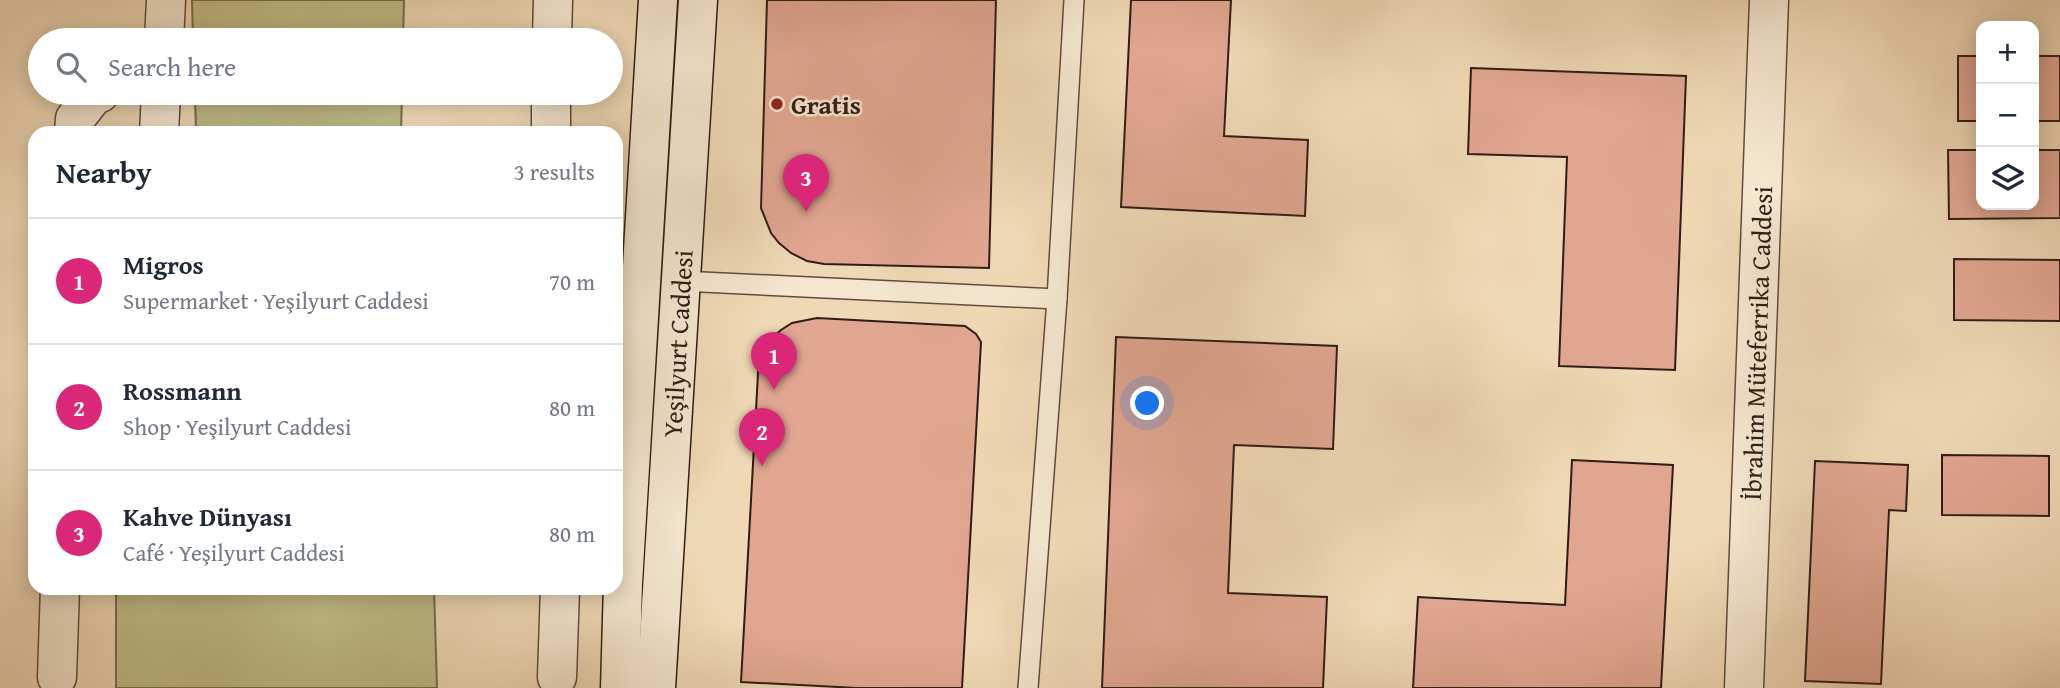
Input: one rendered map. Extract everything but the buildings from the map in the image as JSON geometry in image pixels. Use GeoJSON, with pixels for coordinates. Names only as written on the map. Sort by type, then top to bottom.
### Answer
{"type":"FeatureCollection","features":[{"type":"Feature","properties":{"kind":"main road"},"geometry":{"type":"LineString","coordinates":[[165,28],[166,0]]}},
{"type":"Feature","properties":{"kind":"main road"},"geometry":{"type":"LineString","coordinates":[[552,28],[553,0]]}},
{"type":"Feature","properties":{"kind":"main road","name":"Yeşilyurt Caddesi"},"geometry":{"type":"LineString","coordinates":[[620,688],[624,570],[659,0]]}},
{"type":"Feature","properties":{"kind":"main road","name":"Yeşilyurt Caddesi"},"geometry":{"type":"LineString","coordinates":[[656,688],[698,0]]}},
{"type":"Feature","properties":{"kind":"main road","name":"İbrahim Müteferrika Caddesi"},"geometry":{"type":"LineString","coordinates":[[1744,688],[1769,0]]}},
{"type":"Feature","properties":{"kind":"main road"},"geometry":{"type":"LineString","coordinates":[[74,126],[75,119],[86,105]]}},
{"type":"Feature","properties":{"kind":"main road"},"geometry":{"type":"LineString","coordinates":[[159,126],[160,105]]}},
{"type":"Feature","properties":{"kind":"main road"},"geometry":{"type":"LineString","coordinates":[[551,105],[551,126]]}},
{"type":"Feature","properties":{"kind":"main road"},"geometry":{"type":"LineString","coordinates":[[57,677],[60,595]]}},
{"type":"Feature","properties":{"kind":"main road"},"geometry":{"type":"LineString","coordinates":[[557,677],[560,595]]}},
{"type":"Feature","properties":{"kind":"lane"},"geometry":{"type":"LineString","coordinates":[[1028,688],[1057,299],[1074,0]]}},
{"type":"Feature","properties":{"kind":"lane"},"geometry":{"type":"LineString","coordinates":[[681,281],[1057,299]]}},
{"type":"Feature","properties":{"kind":"shaded area"},"geometry":{"type":"Polygon","coordinates":[[[192,0],[404,0],[403,28],[193,28],[192,0]]]}},
{"type":"Feature","properties":{"kind":"shaded area"},"geometry":{"type":"Polygon","coordinates":[[[195,105],[402,105],[401,126],[196,126],[195,105]]]}},
{"type":"Feature","properties":{"kind":"shaded area"},"geometry":{"type":"Polygon","coordinates":[[[116,595],[434,595],[437,688],[116,688],[116,595]]]}},
{"type":"Feature","properties":{"kind":"place","name":"Gratis"},"geometry":{"type":"Point","coordinates":[777,104]}},
{"type":"Feature","properties":{"kind":"place","name":"Kahve Dünyası"},"geometry":{"type":"Point","coordinates":[806,212]}},
{"type":"Feature","properties":{"kind":"place","name":"Migros"},"geometry":{"type":"Point","coordinates":[774,390]}},
{"type":"Feature","properties":{"kind":"place","name":"Rossmann"},"geometry":{"type":"Point","coordinates":[762,466]}}]}
